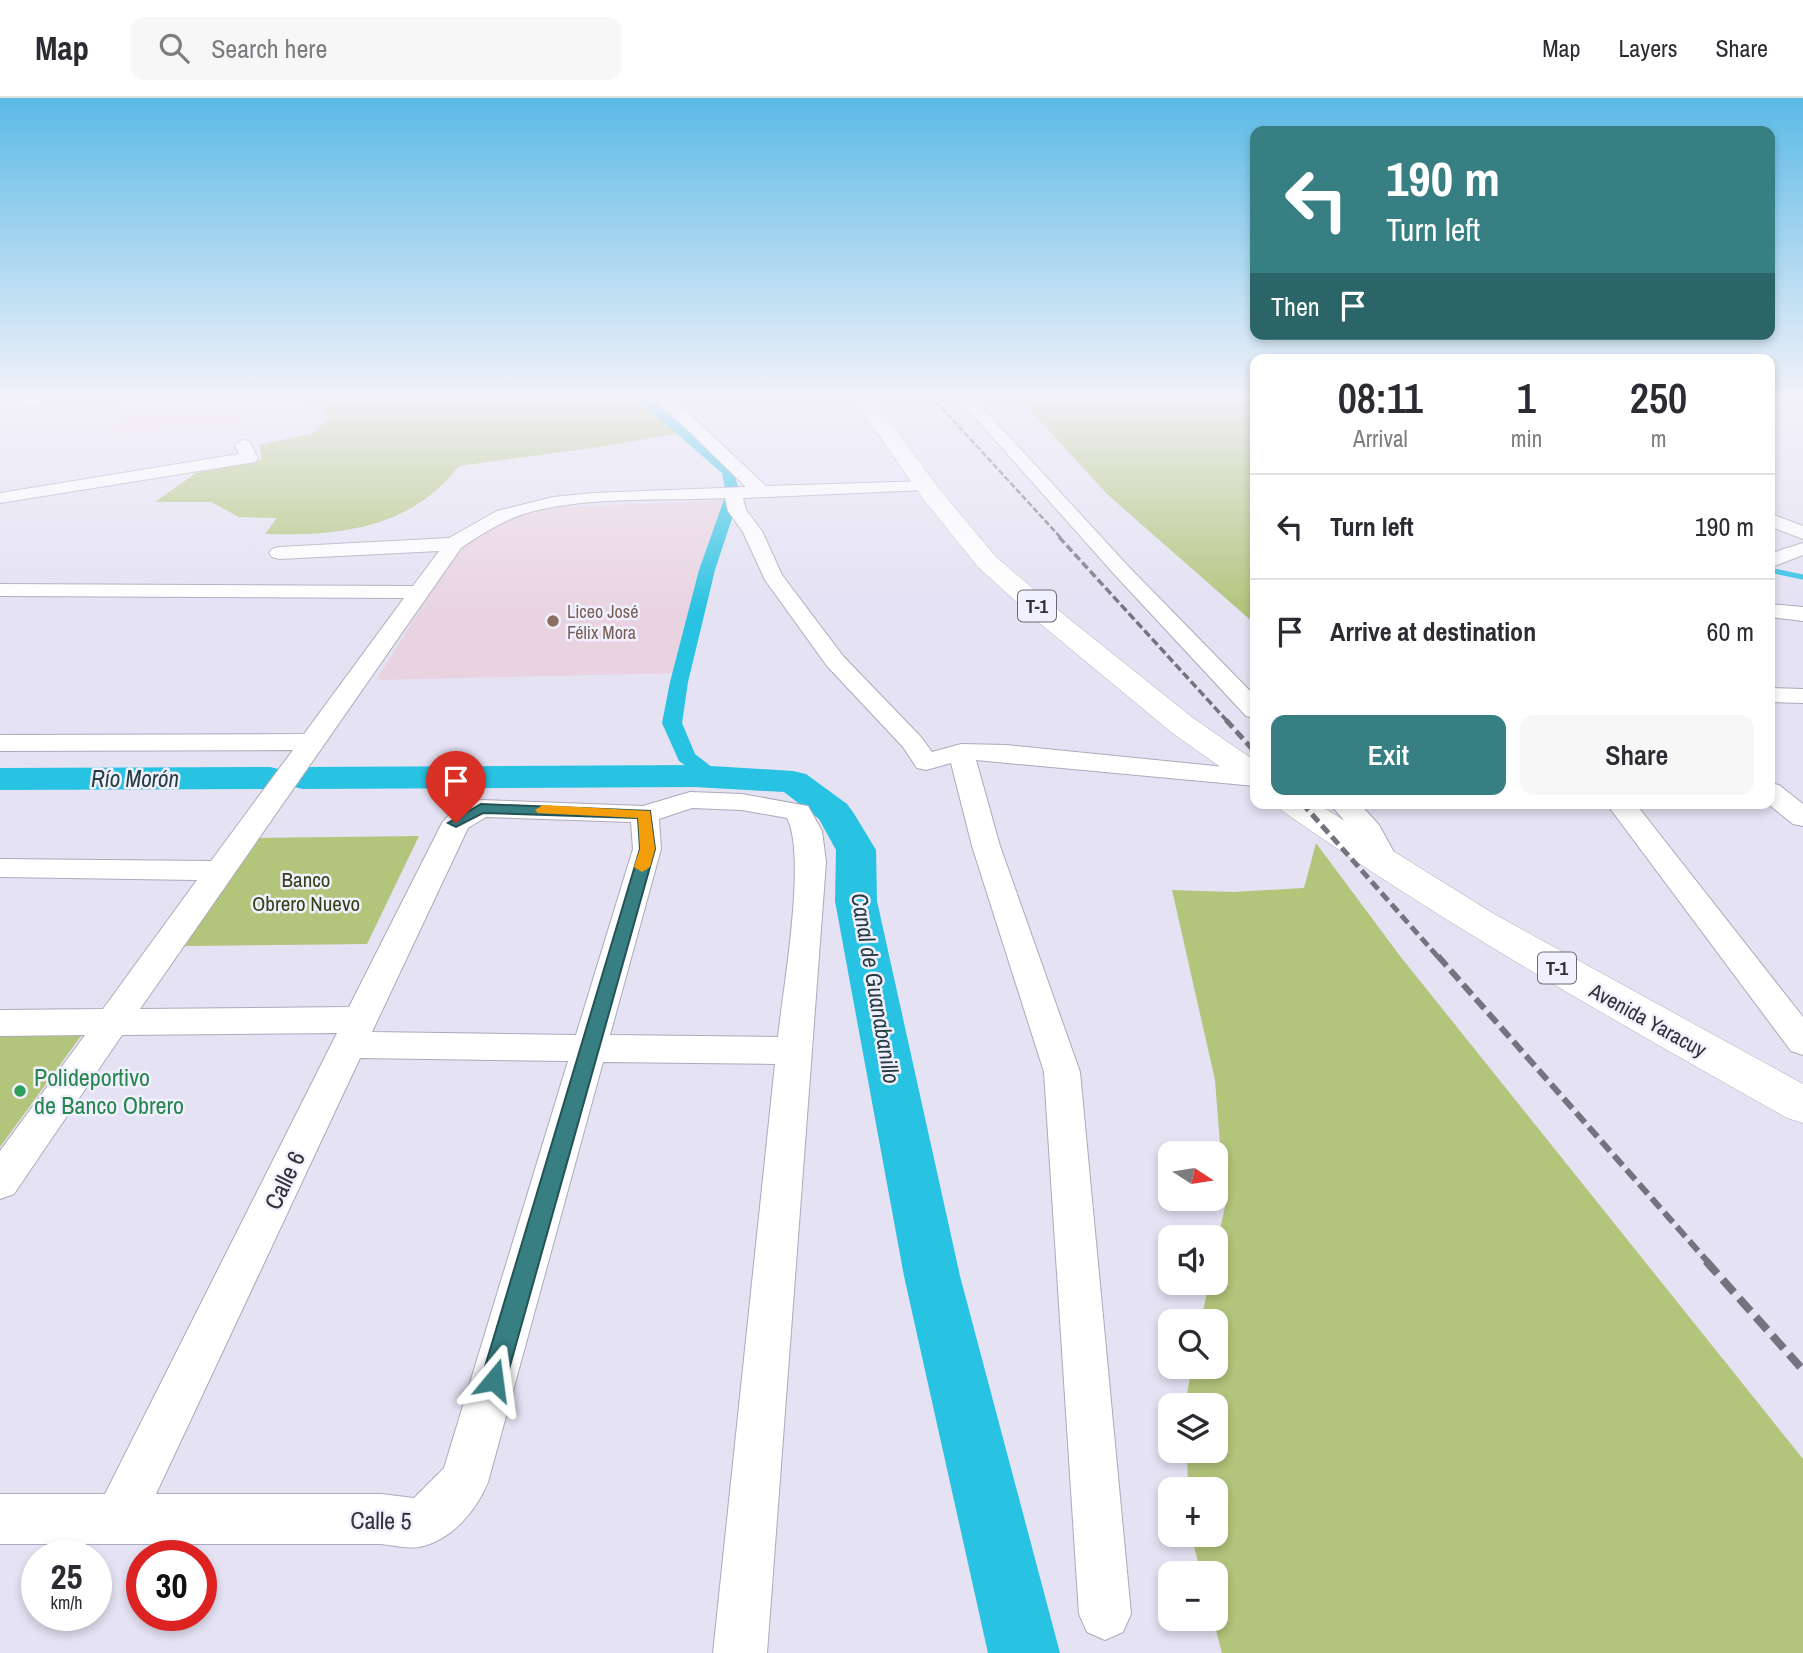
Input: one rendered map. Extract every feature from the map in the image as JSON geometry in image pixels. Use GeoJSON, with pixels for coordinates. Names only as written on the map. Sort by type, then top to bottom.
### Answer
{"type":"FeatureCollection","features":[{"type":"Feature","properties":{"kind":"main road","name":"T-1"},"geometry":{"type":"LineString","coordinates":[[912,468],[987,562],[1053,620],[1182,725],[1250,773]]}},
{"type":"Feature","properties":{"kind":"main road","name":"Avenida Yaracuy"},"geometry":{"type":"LineString","coordinates":[[1318,809],[1386,865],[1437,898],[1592,989],[1803,1105]]}},
{"type":"Feature","properties":{"kind":"street"},"geometry":{"type":"LineString","coordinates":[[0,498],[189,468]]}},
{"type":"Feature","properties":{"kind":"street"},"geometry":{"type":"LineString","coordinates":[[737,468],[764,493]]}},
{"type":"Feature","properties":{"kind":"street"},"geometry":{"type":"LineString","coordinates":[[1029,468],[1250,706]]}},
{"type":"Feature","properties":{"kind":"street"},"geometry":{"type":"LineString","coordinates":[[0,1182],[454,544],[491,519],[517,509],[548,502],[925,485]]}},
{"type":"Feature","properties":{"kind":"street"},"geometry":{"type":"LineString","coordinates":[[733,494],[737,511],[752,531],[772,576],[835,661],[912,742],[926,762],[961,752],[1006,753],[1250,777]]}},
{"type":"Feature","properties":{"kind":"street"},"geometry":{"type":"LineString","coordinates":[[1775,521],[1803,533]]}},
{"type":"Feature","properties":{"kind":"street"},"geometry":{"type":"LineString","coordinates":[[242,591],[280,552],[454,544]]}},
{"type":"Feature","properties":{"kind":"street"},"geometry":{"type":"LineString","coordinates":[[1775,560],[1803,550]]}},
{"type":"Feature","properties":{"kind":"street"},"geometry":{"type":"LineString","coordinates":[[1775,564],[1792,570]]}},
{"type":"Feature","properties":{"kind":"street"},"geometry":{"type":"LineString","coordinates":[[0,590],[418,592]]}},
{"type":"Feature","properties":{"kind":"street"},"geometry":{"type":"LineString","coordinates":[[1775,611],[1803,614]]}},
{"type":"Feature","properties":{"kind":"street"},"geometry":{"type":"LineString","coordinates":[[1775,692],[1803,696]]}},
{"type":"Feature","properties":{"kind":"street"},"geometry":{"type":"LineString","coordinates":[[0,743],[313,743]]}},
{"type":"Feature","properties":{"kind":"street"},"geometry":{"type":"LineString","coordinates":[[961,752],[986,846],[1062,1072],[1105,1614]]}},
{"type":"Feature","properties":{"kind":"street"},"geometry":{"type":"LineString","coordinates":[[1775,796],[1803,818]]}},
{"type":"Feature","properties":{"kind":"street","name":"Calle 6"},"geometry":{"type":"LineString","coordinates":[[118,1519],[456,823],[481,808],[646,831],[690,800],[742,802],[798,812],[808,831],[811,862],[793,1051]]}},
{"type":"Feature","properties":{"kind":"street"},"geometry":{"type":"LineString","coordinates":[[1625,809],[1803,1042]]}},
{"type":"Feature","properties":{"kind":"street","name":"Calle 5"},"geometry":{"type":"LineString","coordinates":[[0,1519],[381,1519],[418,1523],[436,1513],[464,1482],[589,1049],[646,831]]}},
{"type":"Feature","properties":{"kind":"street"},"geometry":{"type":"LineString","coordinates":[[0,868],[219,871]]}},
{"type":"Feature","properties":{"kind":"street"},"geometry":{"type":"LineString","coordinates":[[0,1023],[113,1023],[354,1033],[589,1049],[793,1051],[740,1653]]}},
{"type":"Feature","properties":{"kind":"shaded area","name":"Liceo José Félix Mora"},"geometry":{"type":"Polygon","coordinates":[[[725,500],[681,673],[376,680],[465,539],[504,518],[562,507],[725,500]]]}},
{"type":"Feature","properties":{"kind":"green space"},"geometry":{"type":"Polygon","coordinates":[[[224,468],[458,468],[440,487],[396,516],[346,530],[293,534],[265,534],[277,518],[239,517],[211,502],[155,502],[196,473],[224,468]]]}},
{"type":"Feature","properties":{"kind":"green space"},"geometry":{"type":"Polygon","coordinates":[[[1083,468],[1250,468],[1250,620],[1108,495],[1083,468]]]}},
{"type":"Feature","properties":{"kind":"green space","name":"Banco Obrero Nuevo"},"geometry":{"type":"Polygon","coordinates":[[[419,836],[367,944],[183,946],[254,838],[419,836]]]}},
{"type":"Feature","properties":{"kind":"green space"},"geometry":{"type":"Polygon","coordinates":[[[1316,843],[1400,956],[1803,1459],[1803,1653],[1222,1653],[1216,1631],[1228,1631],[1228,1561],[1198,1561],[1194,1547],[1228,1547],[1228,1477],[1188,1477],[1187,1463],[1228,1463],[1228,1393],[1187,1393],[1190,1379],[1228,1379],[1228,1309],[1204,1309],[1206,1295],[1228,1295],[1228,1225],[1221,1225],[1224,1211],[1228,1211],[1228,1141],[1220,1141],[1215,1080],[1172,890],[1233,892],[1304,888],[1316,843]]]}},
{"type":"Feature","properties":{"kind":"green space","name":"Polideportivo de Banco Obrero"},"geometry":{"type":"Polygon","coordinates":[[[0,1035],[81,1036],[0,1147],[0,1035]]]}},
{"type":"Feature","properties":{"kind":"waterway"},"geometry":{"type":"LineString","coordinates":[[716,778],[686,757],[672,723],[679,682],[707,570],[733,494],[728,472],[723,468]]}},
{"type":"Feature","properties":{"kind":"waterway"},"geometry":{"type":"LineString","coordinates":[[1775,571],[1803,577]]}},
{"type":"Feature","properties":{"kind":"waterway","name":"Canal de Guanabanillo"},"geometry":{"type":"LineString","coordinates":[[303,778],[695,776],[793,782],[834,812],[856,850],[856,901],[932,1276],[1024,1653]]}},
{"type":"Feature","properties":{"kind":"waterway","name":"Río Morón"},"geometry":{"type":"LineString","coordinates":[[0,779],[270,778]]}},
{"type":"Feature","properties":{"kind":"railway"},"geometry":{"type":"LineString","coordinates":[[996,468],[1061,538]]}},
{"type":"Feature","properties":{"kind":"railway"},"geometry":{"type":"LineString","coordinates":[[1059,537],[1228,722]]}},
{"type":"Feature","properties":{"kind":"railway"},"geometry":{"type":"LineString","coordinates":[[1226,720],[1250,746]]}},
{"type":"Feature","properties":{"kind":"railway"},"geometry":{"type":"LineString","coordinates":[[1307,809],[1439,958]]}},
{"type":"Feature","properties":{"kind":"railway"},"geometry":{"type":"LineString","coordinates":[[1438,956],[1708,1262]]}},
{"type":"Feature","properties":{"kind":"railway"},"geometry":{"type":"LineString","coordinates":[[1706,1261],[1803,1370]]}},
{"type":"Feature","properties":{"kind":"slow traffic"},"geometry":{"type":"LineString","coordinates":[[543,810],[645,814],[648,849],[642,867]]}},
{"type":"Feature","properties":{"kind":"place","name":"Liceo José Félix Mora"},"geometry":{"type":"Point","coordinates":[553,621]}},
{"type":"Feature","properties":{"kind":"place","name":"Polideportivo de Banco Obrero"},"geometry":{"type":"Point","coordinates":[20,1091]}},
{"type":"Feature","properties":{"kind":"route"},"geometry":{"type":"LineString","coordinates":[[456,823],[481,808],[645,814],[648,849],[494,1380]]}}]}
